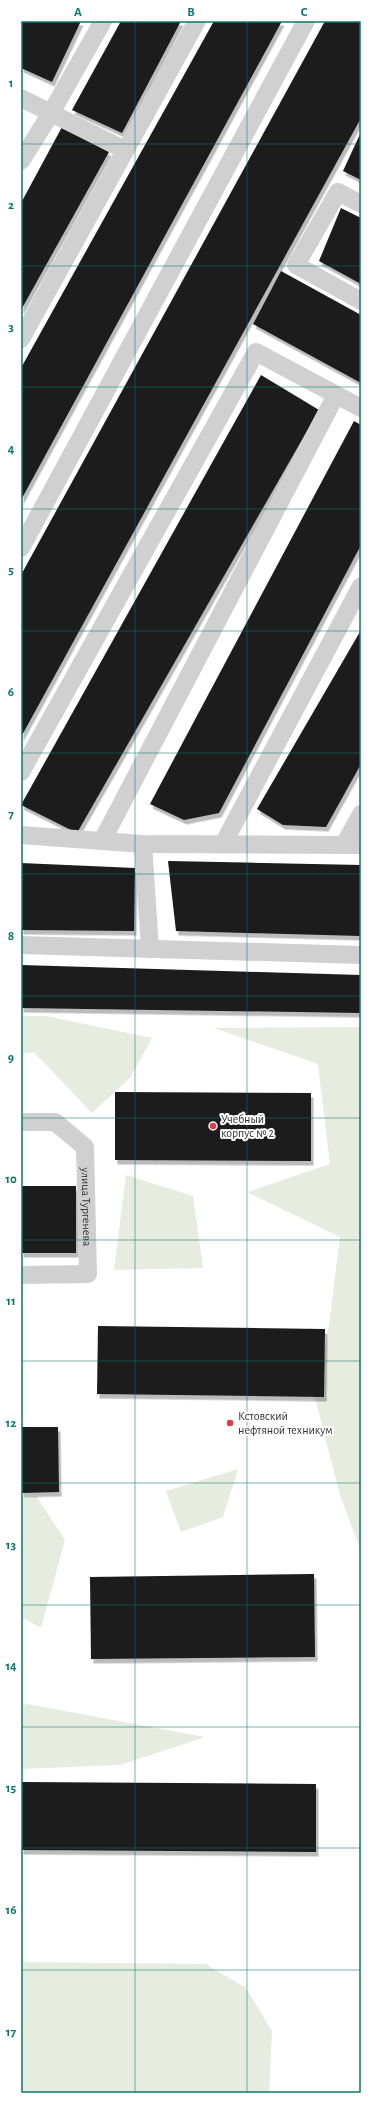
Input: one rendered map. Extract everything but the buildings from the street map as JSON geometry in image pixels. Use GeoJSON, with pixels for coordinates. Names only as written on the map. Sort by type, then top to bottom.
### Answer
{"type":"FeatureCollection","features":[{"type":"Feature","properties":{"kind":"lane"},"geometry":{"type":"LineString","coordinates":[[21,161],[103,21]]}},
{"type":"Feature","properties":{"kind":"lane"},"geometry":{"type":"LineString","coordinates":[[21,339],[197,21]]}},
{"type":"Feature","properties":{"kind":"lane"},"geometry":{"type":"LineString","coordinates":[[21,548],[306,21]]}},
{"type":"Feature","properties":{"kind":"lane"},"geometry":{"type":"LineString","coordinates":[[21,98],[126,150]]}},
{"type":"Feature","properties":{"kind":"lane"},"geometry":{"type":"LineString","coordinates":[[361,204],[338,192],[296,265],[361,301]]}},
{"type":"Feature","properties":{"kind":"lane"},"geometry":{"type":"LineString","coordinates":[[21,772],[256,352],[361,408]]}},
{"type":"Feature","properties":{"kind":"lane"},"geometry":{"type":"LineString","coordinates":[[102,841],[336,395]]}},
{"type":"Feature","properties":{"kind":"lane"},"geometry":{"type":"LineString","coordinates":[[222,844],[361,586]]}},
{"type":"Feature","properties":{"kind":"lane"},"geometry":{"type":"LineString","coordinates":[[21,835],[143,844],[352,845],[361,814]]}},
{"type":"Feature","properties":{"kind":"lane"},"geometry":{"type":"LineString","coordinates":[[143,844],[150,949]]}},
{"type":"Feature","properties":{"kind":"lane"},"geometry":{"type":"LineString","coordinates":[[21,945],[361,955]]}},
{"type":"Feature","properties":{"kind":"lane","name":"улица Тургенева"},"geometry":{"type":"LineString","coordinates":[[21,1122],[55,1122],[85,1147],[88,1274],[21,1275]]}},
{"type":"Feature","properties":{"kind":"shaded area"},"geometry":{"type":"Polygon","coordinates":[[[21,1016],[46,1016],[152,1038],[130,1078],[92,1113],[35,1053],[21,1053],[21,1016]]]}},
{"type":"Feature","properties":{"kind":"shaded area"},"geometry":{"type":"Polygon","coordinates":[[[361,1027],[361,1551],[340,1495],[315,1398],[328,1333],[340,1237],[247,1192],[330,1164],[318,1064],[214,1028],[361,1027]]]}},
{"type":"Feature","properties":{"kind":"shaded area"},"geometry":{"type":"Polygon","coordinates":[[[126,1175],[193,1196],[203,1268],[114,1270],[126,1175]]]}},
{"type":"Feature","properties":{"kind":"shaded area"},"geometry":{"type":"Polygon","coordinates":[[[238,1469],[223,1517],[181,1532],[166,1491],[238,1469]]]}},
{"type":"Feature","properties":{"kind":"shaded area"},"geometry":{"type":"Polygon","coordinates":[[[36,1496],[65,1540],[41,1628],[21,1617],[21,1499],[36,1496]]]}},
{"type":"Feature","properties":{"kind":"shaded area"},"geometry":{"type":"Polygon","coordinates":[[[27,1704],[205,1737],[120,1765],[21,1769],[21,1705],[27,1704]]]}},
{"type":"Feature","properties":{"kind":"shaded area"},"geometry":{"type":"Polygon","coordinates":[[[21,1962],[206,1964],[246,1988],[272,2031],[269,2093],[21,2093],[21,1962]]]}},
{"type":"Feature","properties":{"kind":"place","name":"Учебный корпус № 2"},"geometry":{"type":"Point","coordinates":[213,1126]}},
{"type":"Feature","properties":{"kind":"place","name":"Кстовский нефтяной техникум"},"geometry":{"type":"Point","coordinates":[230,1423]}}]}
